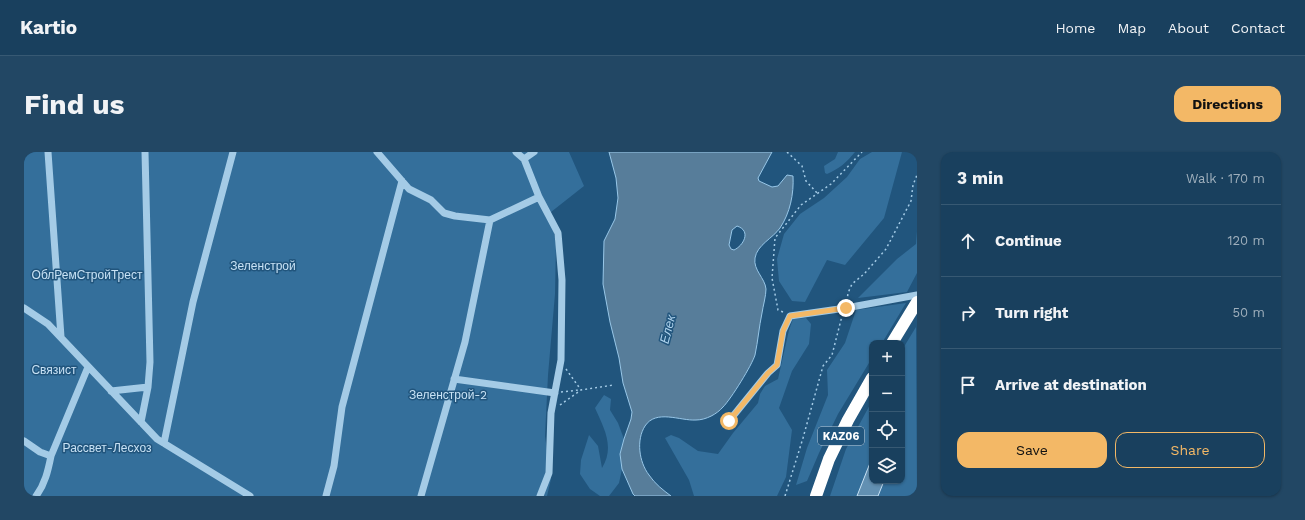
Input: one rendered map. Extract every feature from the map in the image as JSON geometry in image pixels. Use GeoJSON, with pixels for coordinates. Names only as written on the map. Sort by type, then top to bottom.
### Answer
{"type":"FeatureCollection","features":[{"type":"Feature","properties":{"kind":"highway"},"geometry":{"type":"LineString","coordinates":[[894,340],[917,302]]}},
{"type":"Feature","properties":{"kind":"highway","name":"KАZ06"},"geometry":{"type":"LineString","coordinates":[[816,496],[829,459],[848,420],[869,383]]}},
{"type":"Feature","properties":{"kind":"lane"},"geometry":{"type":"LineString","coordinates":[[48,152],[61,337]]}},
{"type":"Feature","properties":{"kind":"lane"},"geometry":{"type":"LineString","coordinates":[[141,422],[148,387],[150,362],[145,152]]}},
{"type":"Feature","properties":{"kind":"lane"},"geometry":{"type":"LineString","coordinates":[[164,442],[193,302],[233,152]]}},
{"type":"Feature","properties":{"kind":"lane"},"geometry":{"type":"LineString","coordinates":[[377,152],[409,190],[431,200],[444,213],[455,216],[490,220],[539,197]]}},
{"type":"Feature","properties":{"kind":"lane"},"geometry":{"type":"LineString","coordinates":[[516,152],[524,159],[539,197],[558,233],[562,280],[561,360],[551,413],[549,473],[540,496]]}},
{"type":"Feature","properties":{"kind":"lane"},"geometry":{"type":"LineString","coordinates":[[524,159],[534,152]]}},
{"type":"Feature","properties":{"kind":"lane"},"geometry":{"type":"LineString","coordinates":[[326,496],[334,466],[342,407],[402,181]]}},
{"type":"Feature","properties":{"kind":"lane"},"geometry":{"type":"LineString","coordinates":[[421,496],[465,342],[490,220]]}},
{"type":"Feature","properties":{"kind":"lane"},"geometry":{"type":"LineString","coordinates":[[729,421],[768,373],[777,365],[783,331],[790,316],[846,308],[917,295]]}},
{"type":"Feature","properties":{"kind":"lane"},"geometry":{"type":"LineString","coordinates":[[24,308],[48,324],[157,439],[250,496]]}},
{"type":"Feature","properties":{"kind":"lane"},"geometry":{"type":"LineString","coordinates":[[36,496],[43,486],[49,470],[51,456],[88,367]]}},
{"type":"Feature","properties":{"kind":"lane"},"geometry":{"type":"LineString","coordinates":[[454,379],[554,393]]}},
{"type":"Feature","properties":{"kind":"lane"},"geometry":{"type":"LineString","coordinates":[[111,391],[148,387]]}},
{"type":"Feature","properties":{"kind":"lane"},"geometry":{"type":"LineString","coordinates":[[24,441],[40,452],[51,456]]}},
{"type":"Feature","properties":{"kind":"path"},"geometry":{"type":"LineString","coordinates":[[787,152],[802,166],[806,181],[818,194]]}},
{"type":"Feature","properties":{"kind":"path"},"geometry":{"type":"LineString","coordinates":[[790,316],[778,310],[772,278],[775,238],[801,205],[831,184],[862,152]]}},
{"type":"Feature","properties":{"kind":"path"},"geometry":{"type":"LineString","coordinates":[[785,496],[804,438],[823,366],[832,355],[842,316],[846,308],[848,293],[852,284],[864,274],[886,249],[911,201],[913,185],[917,176]]}},
{"type":"Feature","properties":{"kind":"path"},"geometry":{"type":"LineString","coordinates":[[561,360],[581,390]]}},
{"type":"Feature","properties":{"kind":"path"},"geometry":{"type":"LineString","coordinates":[[554,393],[614,385]]}},
{"type":"Feature","properties":{"kind":"path"},"geometry":{"type":"LineString","coordinates":[[551,413],[581,390]]}},
{"type":"Feature","properties":{"kind":"green space"},"geometry":{"type":"Polygon","coordinates":[[[24,152],[569,152],[584,186],[551,212],[556,244],[555,294],[548,375],[545,436],[551,479],[547,496],[24,496],[24,152]]]}},
{"type":"Feature","properties":{"kind":"green space"},"geometry":{"type":"Polygon","coordinates":[[[838,152],[855,152],[839,167],[827,174],[825,173],[824,166],[835,159],[838,152]]]}},
{"type":"Feature","properties":{"kind":"green space"},"geometry":{"type":"Polygon","coordinates":[[[872,152],[902,152],[884,218],[845,265],[827,260],[805,302],[792,301],[779,281],[777,259],[784,234],[800,214],[824,198],[847,177],[860,159],[872,152]]]}},
{"type":"Feature","properties":{"kind":"green space"},"geometry":{"type":"Polygon","coordinates":[[[917,231],[917,273],[907,292],[858,298],[897,259],[916,244],[917,231]]]}},
{"type":"Feature","properties":{"kind":"green space"},"geometry":{"type":"Polygon","coordinates":[[[906,303],[884,340],[869,340],[869,363],[838,414],[807,481],[796,485],[807,448],[828,395],[827,370],[845,343],[856,310],[906,303]]]}},
{"type":"Feature","properties":{"kind":"green space"},"geometry":{"type":"Polygon","coordinates":[[[806,318],[811,324],[809,344],[792,371],[779,408],[792,430],[786,477],[777,496],[694,496],[689,480],[665,438],[671,435],[679,438],[698,451],[718,454],[758,403],[760,394],[765,386],[778,379],[789,330],[793,319],[806,318]]]}},
{"type":"Feature","properties":{"kind":"green space"},"geometry":{"type":"Polygon","coordinates":[[[916,327],[917,496],[830,496],[846,449],[869,407],[869,484],[905,484],[905,345],[916,327]]]}},
{"type":"Feature","properties":{"kind":"green space"},"geometry":{"type":"Polygon","coordinates":[[[604,395],[611,399],[610,410],[618,423],[624,439],[620,454],[622,469],[619,483],[609,496],[600,496],[590,489],[580,474],[581,460],[589,435],[598,446],[602,468],[606,460],[608,453],[607,438],[595,408],[604,395]]]}},
{"type":"Feature","properties":{"kind":"water","name":"Елек"},"geometry":{"type":"Polygon","coordinates":[[[609,152],[772,152],[758,178],[759,181],[772,187],[778,186],[787,175],[793,176],[793,190],[789,210],[777,232],[756,253],[755,262],[757,270],[764,281],[766,292],[755,355],[746,374],[727,403],[721,410],[711,416],[696,420],[669,417],[655,418],[645,426],[642,432],[640,438],[640,451],[643,464],[654,481],[671,496],[635,496],[622,469],[620,454],[632,412],[623,383],[603,284],[604,241],[615,219],[618,198],[616,178],[609,152]],[[737,226],[732,230],[729,245],[731,249],[734,250],[743,242],[745,235],[742,228],[737,226]]]}},
{"type":"Feature","properties":{"kind":"building"},"geometry":{"type":"Polygon","coordinates":[[[869,466],[869,484],[883,484],[878,496],[857,496],[869,466]]]}},
{"type":"Feature","properties":{"kind":"route"},"geometry":{"type":"LineString","coordinates":[[729,421],[768,373],[777,365],[783,331],[790,316],[846,308]]}},
{"type":"Feature","properties":{"kind":"park label","name":"Зеленстрой"},"geometry":{"type":"Point","coordinates":[263,266]}},
{"type":"Feature","properties":{"kind":"park label","name":"ОблРемСтройТрест"},"geometry":{"type":"Point","coordinates":[87,275]}},
{"type":"Feature","properties":{"kind":"park label","name":"Связист"},"geometry":{"type":"Point","coordinates":[54,370]}},
{"type":"Feature","properties":{"kind":"park label","name":"Зеленстрой-2"},"geometry":{"type":"Point","coordinates":[448,395]}},
{"type":"Feature","properties":{"kind":"park label","name":"Рассвет-Лесхоз"},"geometry":{"type":"Point","coordinates":[107,448]}}]}
